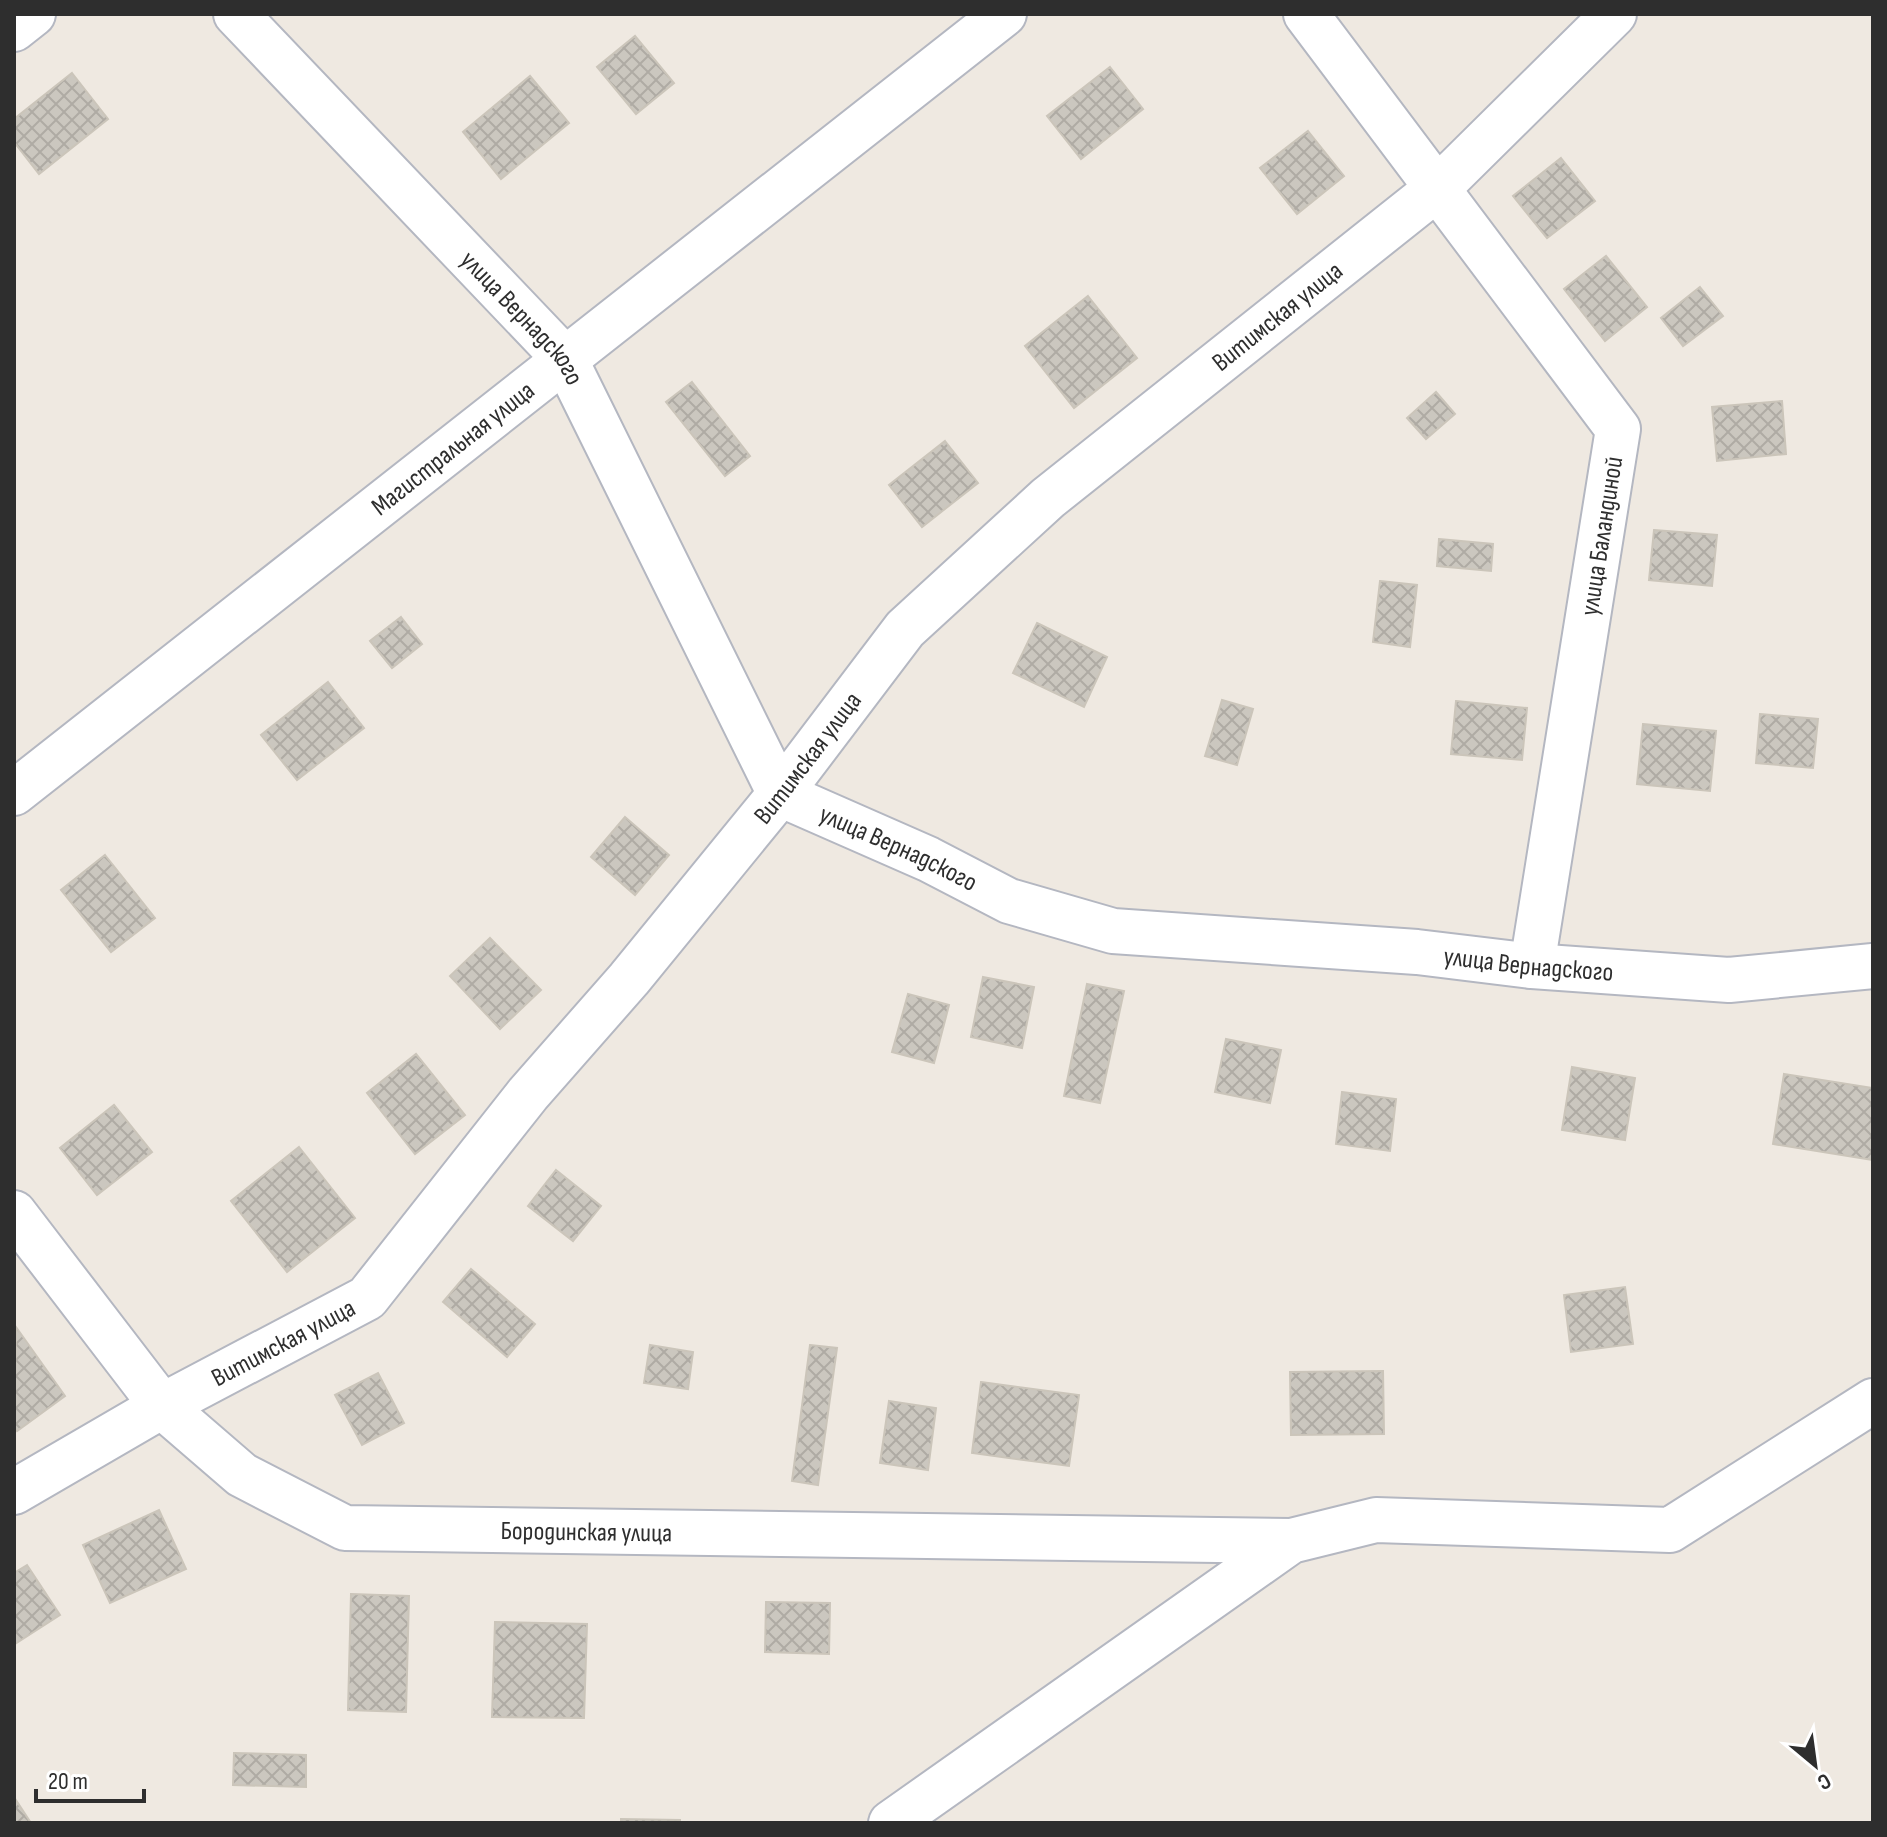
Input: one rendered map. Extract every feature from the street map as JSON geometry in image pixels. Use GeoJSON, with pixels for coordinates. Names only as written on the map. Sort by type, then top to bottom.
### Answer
{"type":"FeatureCollection","features":[{"type":"Feature","properties":{"kind":"street"},"geometry":{"type":"LineString","coordinates":[[14,29],[33,14]]}},
{"type":"Feature","properties":{"kind":"street","name":"улица Вернадского"},"geometry":{"type":"LineString","coordinates":[[236,14],[565,359],[780,794],[928,859],[1009,901],[1113,931],[1417,952],[1532,966],[1729,980],[1873,966]]}},
{"type":"Feature","properties":{"kind":"street","name":"Магистральная улица"},"geometry":{"type":"LineString","coordinates":[[14,793],[1004,14]]}},
{"type":"Feature","properties":{"kind":"street","name":"улица Баландиной"},"geometry":{"type":"LineString","coordinates":[[1306,14],[1618,429],[1532,966]]}},
{"type":"Feature","properties":{"kind":"street","name":"Витимская улица"},"geometry":{"type":"LineString","coordinates":[[14,1492],[162,1406],[367,1298],[528,1094],[629,979],[780,794],[905,629],[1048,498],[1439,187],[1614,14]]}},
{"type":"Feature","properties":{"kind":"street","name":"Бородинская улица"},"geometry":{"type":"LineString","coordinates":[[14,1213],[162,1406],[242,1475],[345,1528],[1291,1541]]}},
{"type":"Feature","properties":{"kind":"street"},"geometry":{"type":"LineString","coordinates":[[891,1823],[1291,1541],[1376,1520],[1670,1530],[1873,1401]]}},
{"type":"Feature","properties":{"kind":"building"},"geometry":{"type":"Polygon","coordinates":[[[635,36],[674,83],[636,114],[597,67],[635,36]]]}},
{"type":"Feature","properties":{"kind":"building"},"geometry":{"type":"Polygon","coordinates":[[[1110,67],[1143,109],[1081,159],[1047,116],[1110,67]]]}},
{"type":"Feature","properties":{"kind":"building"},"geometry":{"type":"Polygon","coordinates":[[[72,73],[108,119],[39,174],[14,142],[14,119],[72,73]]]}},
{"type":"Feature","properties":{"kind":"building"},"geometry":{"type":"Polygon","coordinates":[[[530,76],[569,123],[501,179],[463,132],[530,76]]]}},
{"type":"Feature","properties":{"kind":"building"},"geometry":{"type":"Polygon","coordinates":[[[1308,131],[1344,176],[1297,214],[1260,168],[1308,131]]]}},
{"type":"Feature","properties":{"kind":"building"},"geometry":{"type":"Polygon","coordinates":[[[1561,158],[1595,201],[1547,238],[1513,196],[1561,158]]]}},
{"type":"Feature","properties":{"kind":"building"},"geometry":{"type":"Polygon","coordinates":[[[1606,256],[1647,307],[1605,341],[1564,289],[1606,256]]]}},
{"type":"Feature","properties":{"kind":"building"},"geometry":{"type":"Polygon","coordinates":[[[1700,287],[1723,316],[1683,346],[1661,318],[1700,287]]]}},
{"type":"Feature","properties":{"kind":"building"},"geometry":{"type":"Polygon","coordinates":[[[1088,296],[1137,358],[1074,408],[1025,346],[1088,296]]]}},
{"type":"Feature","properties":{"kind":"building"},"geometry":{"type":"Polygon","coordinates":[[[692,382],[750,456],[725,476],[666,402],[692,382]]]}},
{"type":"Feature","properties":{"kind":"building"},"geometry":{"type":"Polygon","coordinates":[[[1436,392],[1455,414],[1426,439],[1407,418],[1436,392]]]}},
{"type":"Feature","properties":{"kind":"building"},"geometry":{"type":"Polygon","coordinates":[[[1782,401],[1786,454],[1717,461],[1712,407],[1782,401]]]}},
{"type":"Feature","properties":{"kind":"building"},"geometry":{"type":"Polygon","coordinates":[[[945,441],[978,483],[922,527],[889,485],[945,441]]]}},
{"type":"Feature","properties":{"kind":"building"},"geometry":{"type":"Polygon","coordinates":[[[1654,530],[1717,535],[1712,586],[1649,580],[1654,530]]]}},
{"type":"Feature","properties":{"kind":"building"},"geometry":{"type":"Polygon","coordinates":[[[1439,539],[1493,544],[1491,571],[1437,566],[1439,539]]]}},
{"type":"Feature","properties":{"kind":"building"},"geometry":{"type":"Polygon","coordinates":[[[1380,581],[1417,585],[1410,647],[1373,642],[1380,581]]]}},
{"type":"Feature","properties":{"kind":"building"},"geometry":{"type":"Polygon","coordinates":[[[401,617],[422,644],[392,668],[370,641],[401,617]]]}},
{"type":"Feature","properties":{"kind":"building"},"geometry":{"type":"Polygon","coordinates":[[[1037,623],[1107,657],[1084,707],[1013,673],[1037,623]]]}},
{"type":"Feature","properties":{"kind":"building"},"geometry":{"type":"Polygon","coordinates":[[[328,682],[364,728],[297,780],[261,735],[328,682]]]}},
{"type":"Feature","properties":{"kind":"building"},"geometry":{"type":"Polygon","coordinates":[[[1222,700],[1253,709],[1237,765],[1205,756],[1222,700]]]}},
{"type":"Feature","properties":{"kind":"building"},"geometry":{"type":"Polygon","coordinates":[[[1456,701],[1527,708],[1522,760],[1451,754],[1456,701]]]}},
{"type":"Feature","properties":{"kind":"building"},"geometry":{"type":"Polygon","coordinates":[[[1760,714],[1818,719],[1813,768],[1756,763],[1760,714]]]}},
{"type":"Feature","properties":{"kind":"building"},"geometry":{"type":"Polygon","coordinates":[[[1643,724],[1716,731],[1710,791],[1637,784],[1643,724]]]}},
{"type":"Feature","properties":{"kind":"building"},"geometry":{"type":"Polygon","coordinates":[[[625,817],[669,855],[635,895],[591,857],[625,817]]]}},
{"type":"Feature","properties":{"kind":"building"},"geometry":{"type":"Polygon","coordinates":[[[105,855],[155,918],[111,952],[61,890],[105,855]]]}},
{"type":"Feature","properties":{"kind":"building"},"geometry":{"type":"Polygon","coordinates":[[[490,938],[541,990],[500,1029],[450,976],[490,938]]]}},
{"type":"Feature","properties":{"kind":"building"},"geometry":{"type":"Polygon","coordinates":[[[983,977],[1034,987],[1022,1048],[971,1037],[983,977]]]}},
{"type":"Feature","properties":{"kind":"building"},"geometry":{"type":"Polygon","coordinates":[[[1087,984],[1124,991],[1100,1103],[1064,1096],[1087,984]]]}},
{"type":"Feature","properties":{"kind":"building"},"geometry":{"type":"Polygon","coordinates":[[[908,994],[949,1005],[934,1063],[892,1052],[908,994]]]}},
{"type":"Feature","properties":{"kind":"building"},"geometry":{"type":"Polygon","coordinates":[[[1226,1039],[1281,1050],[1270,1103],[1215,1092],[1226,1039]]]}},
{"type":"Feature","properties":{"kind":"building"},"geometry":{"type":"Polygon","coordinates":[[[416,1054],[465,1115],[415,1154],[367,1093],[416,1054]]]}},
{"type":"Feature","properties":{"kind":"building"},"geometry":{"type":"Polygon","coordinates":[[[1572,1067],[1635,1078],[1625,1140],[1562,1130],[1572,1067]]]}},
{"type":"Feature","properties":{"kind":"building"},"geometry":{"type":"Polygon","coordinates":[[[1784,1074],[1873,1088],[1873,1160],[1773,1144],[1784,1074]]]}},
{"type":"Feature","properties":{"kind":"building"},"geometry":{"type":"Polygon","coordinates":[[[1342,1092],[1396,1099],[1390,1151],[1336,1144],[1342,1092]]]}},
{"type":"Feature","properties":{"kind":"building"},"geometry":{"type":"Polygon","coordinates":[[[114,1105],[152,1152],[97,1195],[60,1148],[114,1105]]]}},
{"type":"Feature","properties":{"kind":"building"},"geometry":{"type":"Polygon","coordinates":[[[299,1147],[355,1218],[287,1272],[231,1201],[299,1147]]]}},
{"type":"Feature","properties":{"kind":"building"},"geometry":{"type":"Polygon","coordinates":[[[556,1170],[601,1206],[573,1241],[528,1206],[556,1170]]]}},
{"type":"Feature","properties":{"kind":"building"},"geometry":{"type":"Polygon","coordinates":[[[471,1269],[535,1324],[507,1357],[443,1302],[471,1269]]]}},
{"type":"Feature","properties":{"kind":"building"},"geometry":{"type":"Polygon","coordinates":[[[1625,1287],[1633,1344],[1571,1352],[1564,1295],[1625,1287]]]}},
{"type":"Feature","properties":{"kind":"building"},"geometry":{"type":"Polygon","coordinates":[[[16,1327],[65,1396],[17,1431],[14,1427],[16,1327]]]}},
{"type":"Feature","properties":{"kind":"building"},"geometry":{"type":"Polygon","coordinates":[[[650,1345],[693,1352],[688,1389],[644,1383],[650,1345]]]}},
{"type":"Feature","properties":{"kind":"building"},"geometry":{"type":"Polygon","coordinates":[[[810,1345],[837,1348],[818,1485],[792,1481],[810,1345]]]}},
{"type":"Feature","properties":{"kind":"building"},"geometry":{"type":"Polygon","coordinates":[[[1383,1371],[1384,1434],[1291,1435],[1290,1372],[1383,1371]]]}},
{"type":"Feature","properties":{"kind":"building"},"geometry":{"type":"Polygon","coordinates":[[[378,1373],[404,1423],[362,1445],[335,1395],[378,1373]]]}},
{"type":"Feature","properties":{"kind":"building"},"geometry":{"type":"Polygon","coordinates":[[[981,1382],[1079,1395],[1069,1466],[972,1453],[981,1382]]]}},
{"type":"Feature","properties":{"kind":"building"},"geometry":{"type":"Polygon","coordinates":[[[889,1401],[936,1408],[928,1470],[880,1463],[889,1401]]]}},
{"type":"Feature","properties":{"kind":"building"},"geometry":{"type":"Polygon","coordinates":[[[159,1510],[186,1569],[110,1603],[83,1545],[159,1510]]]}},
{"type":"Feature","properties":{"kind":"building"},"geometry":{"type":"Polygon","coordinates":[[[27,1565],[60,1615],[15,1644],[14,1573],[27,1565]]]}},
{"type":"Feature","properties":{"kind":"building"},"geometry":{"type":"Polygon","coordinates":[[[351,1594],[409,1596],[406,1712],[348,1710],[351,1594]]]}},
{"type":"Feature","properties":{"kind":"building"},"geometry":{"type":"Polygon","coordinates":[[[766,1602],[830,1603],[829,1654],[765,1652],[766,1602]]]}},
{"type":"Feature","properties":{"kind":"building"},"geometry":{"type":"Polygon","coordinates":[[[495,1622],[587,1624],[584,1718],[492,1717],[495,1622]]]}},
{"type":"Feature","properties":{"kind":"building"},"geometry":{"type":"Polygon","coordinates":[[[234,1753],[306,1755],[306,1787],[233,1785],[234,1753]]]}},
{"type":"Feature","properties":{"kind":"building"},"geometry":{"type":"Polygon","coordinates":[[[14,1797],[31,1823],[14,1823],[14,1797]]]}},
{"type":"Feature","properties":{"kind":"building"},"geometry":{"type":"Polygon","coordinates":[[[621,1819],[680,1820],[680,1823],[621,1823],[621,1819]]]}}]}
